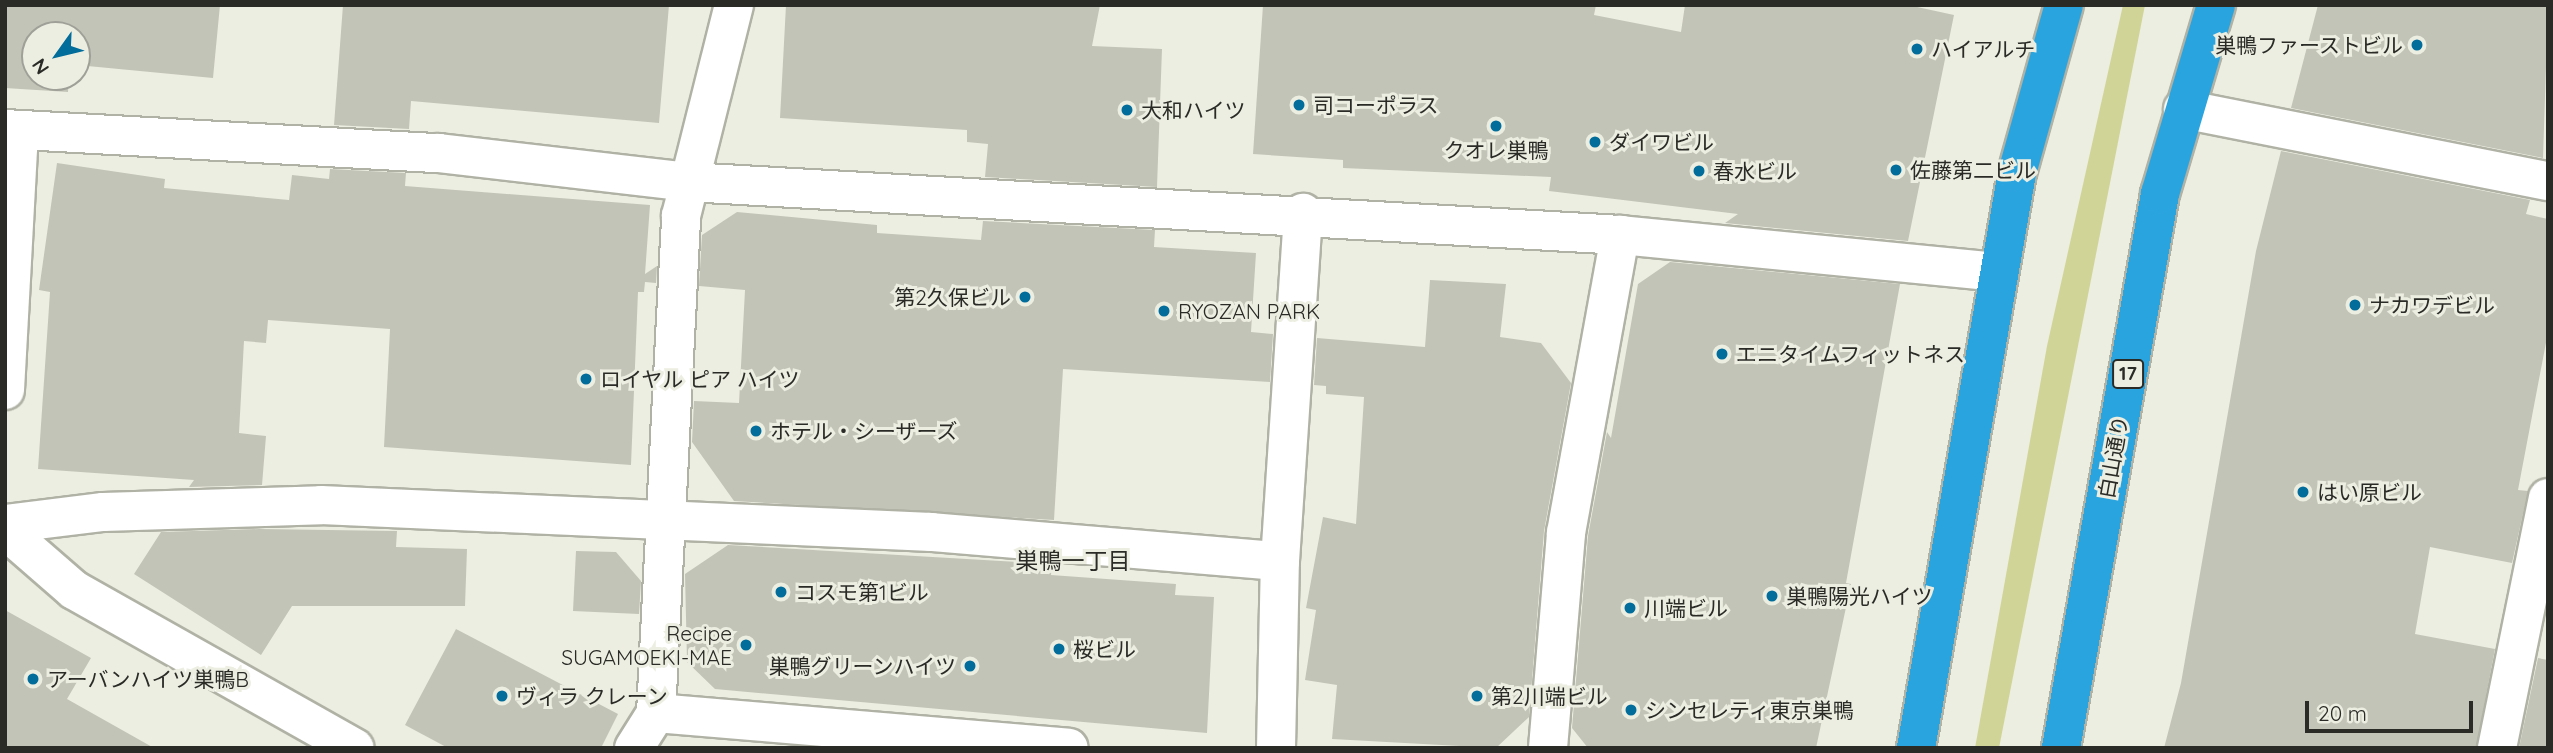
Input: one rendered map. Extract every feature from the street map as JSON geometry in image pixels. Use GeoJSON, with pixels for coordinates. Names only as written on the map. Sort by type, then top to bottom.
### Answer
{"type":"FeatureCollection","features":[{"type":"Feature","properties":{"kind":"highway"},"geometry":{"type":"LineString","coordinates":[[1916,748],[2017,173],[2064,5]]}},
{"type":"Feature","properties":{"kind":"highway","name":"白山通り"},"geometry":{"type":"LineString","coordinates":[[2061,748],[2160,194],[2183,108],[2216,5]]}},
{"type":"Feature","properties":{"kind":"street"},"geometry":{"type":"LineString","coordinates":[[634,748],[656,713],[664,520],[688,182],[734,5]]}},
{"type":"Feature","properties":{"kind":"street"},"geometry":{"type":"LineString","coordinates":[[2183,108],[2548,181]]}},
{"type":"Feature","properties":{"kind":"street"},"geometry":{"type":"LineString","coordinates":[[5,390],[12,130],[439,153],[688,182],[1303,213],[1620,235],[1998,272]]}},
{"type":"Feature","properties":{"kind":"street"},"geometry":{"type":"LineString","coordinates":[[1276,748],[1279,561],[1303,213]]}},
{"type":"Feature","properties":{"kind":"street"},"geometry":{"type":"LineString","coordinates":[[1548,748],[1566,533],[1620,235]]}},
{"type":"Feature","properties":{"kind":"street"},"geometry":{"type":"LineString","coordinates":[[2497,748],[2548,498]]}},
{"type":"Feature","properties":{"kind":"street"},"geometry":{"type":"LineString","coordinates":[[5,524],[103,512],[321,505],[931,532],[1279,561]]}},
{"type":"Feature","properties":{"kind":"street"},"geometry":{"type":"LineString","coordinates":[[5,530],[74,590],[354,748]]}},
{"type":"Feature","properties":{"kind":"street"},"geometry":{"type":"LineString","coordinates":[[656,713],[1069,748]]}},
{"type":"Feature","properties":{"kind":"green space"},"geometry":{"type":"Polygon","coordinates":[[[2123,5],[2145,5],[1999,748],[1975,748],[2047,346],[2123,5]]]}},
{"type":"Feature","properties":{"kind":"building"},"geometry":{"type":"Polygon","coordinates":[[[5,5],[220,5],[213,78],[91,66],[91,21],[21,21],[21,89],[5,88],[5,5]]]}},
{"type":"Feature","properties":{"kind":"building"},"geometry":{"type":"Polygon","coordinates":[[[343,5],[669,5],[659,123],[411,101],[409,129],[334,125],[343,5]]]}},
{"type":"Feature","properties":{"kind":"building"},"geometry":{"type":"Polygon","coordinates":[[[786,5],[1100,5],[1092,46],[1162,49],[1157,187],[985,177],[988,144],[967,142],[967,130],[780,118],[786,5]]]}},
{"type":"Feature","properties":{"kind":"building"},"geometry":{"type":"Polygon","coordinates":[[[1263,5],[1596,5],[1594,15],[1681,32],[1685,5],[1908,5],[1954,15],[1908,241],[1725,223],[1738,214],[1549,191],[1551,177],[1343,168],[1343,160],[1253,154],[1263,5]]]}},
{"type":"Feature","properties":{"kind":"building"},"geometry":{"type":"Polygon","coordinates":[[[2318,5],[2548,5],[2543,158],[2291,108],[2318,5]]]}},
{"type":"Feature","properties":{"kind":"building"},"geometry":{"type":"Polygon","coordinates":[[[2281,151],[2530,200],[2526,214],[2548,219],[2548,332],[2518,490],[2528,491],[2512,563],[2430,547],[2415,634],[2495,649],[2476,748],[2164,748],[2181,683],[2256,251],[2281,151]]]}},
{"type":"Feature","properties":{"kind":"building"},"geometry":{"type":"Polygon","coordinates":[[[57,163],[165,179],[164,188],[289,200],[292,175],[329,179],[330,169],[406,173],[405,186],[650,205],[645,274],[657,266],[656,283],[645,282],[644,292],[638,292],[631,465],[384,447],[390,329],[268,320],[266,343],[244,341],[239,433],[266,436],[262,485],[189,487],[194,480],[38,469],[50,292],[39,290],[57,163]]]}},
{"type":"Feature","properties":{"kind":"building"},"geometry":{"type":"Polygon","coordinates":[[[737,212],[877,225],[877,233],[981,240],[983,221],[1155,230],[1154,247],[1256,253],[1251,332],[1273,334],[1270,382],[1063,369],[1054,520],[734,501],[692,442],[694,401],[739,403],[745,290],[699,286],[702,235],[737,212]]]}},
{"type":"Feature","properties":{"kind":"building"},"geometry":{"type":"Polygon","coordinates":[[[1670,262],[1900,284],[1846,583],[1851,584],[1816,748],[1588,748],[1572,728],[1588,536],[1607,432],[1611,438],[1638,284],[1670,262]]]}},
{"type":"Feature","properties":{"kind":"building"},"geometry":{"type":"Polygon","coordinates":[[[1430,280],[1506,284],[1500,337],[1541,343],[1571,383],[1544,531],[1529,717],[1496,748],[1332,739],[1337,685],[1305,680],[1316,610],[1306,608],[1323,517],[1356,524],[1364,397],[1326,394],[1326,386],[1314,385],[1317,338],[1425,347],[1430,280]]]}},
{"type":"Feature","properties":{"kind":"building"},"geometry":{"type":"Polygon","coordinates":[[[259,529],[397,531],[396,547],[467,549],[465,606],[292,606],[261,655],[134,574],[161,532],[259,529]]]}},
{"type":"Feature","properties":{"kind":"building"},"geometry":{"type":"Polygon","coordinates":[[[728,545],[1052,564],[1051,575],[1176,584],[1175,595],[1214,597],[1207,733],[715,689],[687,662],[685,574],[728,545]]]}},
{"type":"Feature","properties":{"kind":"building"},"geometry":{"type":"Polygon","coordinates":[[[576,551],[616,552],[641,581],[639,614],[573,611],[576,551]]]}},
{"type":"Feature","properties":{"kind":"building","name":"アーバンハイツ巣鴨B"},"geometry":{"type":"Polygon","coordinates":[[[5,610],[91,658],[67,699],[154,748],[5,748],[5,610]]]}},
{"type":"Feature","properties":{"kind":"building","name":"ヴィラ クレーン"},"geometry":{"type":"Polygon","coordinates":[[[456,629],[618,714],[601,748],[448,748],[405,725],[456,629]]]}},
{"type":"Feature","properties":{"kind":"building"},"geometry":{"type":"Polygon","coordinates":[[[2538,658],[2548,660],[2548,748],[2519,748],[2538,658]]]}},
{"type":"Feature","properties":{"kind":"place","name":"巣鴨ファーストビル"},"geometry":{"type":"Point","coordinates":[2417,45]}},
{"type":"Feature","properties":{"kind":"place","name":"ハイアルチ"},"geometry":{"type":"Point","coordinates":[1917,49]}},
{"type":"Feature","properties":{"kind":"place","name":"司コーポラス"},"geometry":{"type":"Point","coordinates":[1299,105]}},
{"type":"Feature","properties":{"kind":"place","name":"大和ハイツ"},"geometry":{"type":"Point","coordinates":[1127,110]}},
{"type":"Feature","properties":{"kind":"place","name":"クオレ巣鴨"},"geometry":{"type":"Point","coordinates":[1496,126]}},
{"type":"Feature","properties":{"kind":"place","name":"ダイワビル"},"geometry":{"type":"Point","coordinates":[1595,142]}},
{"type":"Feature","properties":{"kind":"place","name":"佐藤第二ビル"},"geometry":{"type":"Point","coordinates":[1896,170]}},
{"type":"Feature","properties":{"kind":"place","name":"春水ビル"},"geometry":{"type":"Point","coordinates":[1699,171]}},
{"type":"Feature","properties":{"kind":"place","name":"第2久保ビル"},"geometry":{"type":"Point","coordinates":[1025,297]}},
{"type":"Feature","properties":{"kind":"place","name":"ナカワデビル"},"geometry":{"type":"Point","coordinates":[2355,305]}},
{"type":"Feature","properties":{"kind":"place","name":"RYOZAN PARK"},"geometry":{"type":"Point","coordinates":[1164,311]}},
{"type":"Feature","properties":{"kind":"place","name":"エニタイムフィットネス"},"geometry":{"type":"Point","coordinates":[1722,354]}},
{"type":"Feature","properties":{"kind":"place","name":"ロイヤル ピア ハイツ"},"geometry":{"type":"Point","coordinates":[586,379]}},
{"type":"Feature","properties":{"kind":"place","name":"ホテル・シーザーズ"},"geometry":{"type":"Point","coordinates":[756,431]}},
{"type":"Feature","properties":{"kind":"place","name":"はい原ビル"},"geometry":{"type":"Point","coordinates":[2303,492]}},
{"type":"Feature","properties":{"kind":"place","name":"コスモ第1ビル"},"geometry":{"type":"Point","coordinates":[781,592]}},
{"type":"Feature","properties":{"kind":"place","name":"巣鴨陽光ハイツ"},"geometry":{"type":"Point","coordinates":[1772,596]}},
{"type":"Feature","properties":{"kind":"place","name":"川端ビル"},"geometry":{"type":"Point","coordinates":[1630,608]}},
{"type":"Feature","properties":{"kind":"place","name":"Recipe SUGAMOEKI-MAE"},"geometry":{"type":"Point","coordinates":[746,645]}},
{"type":"Feature","properties":{"kind":"place","name":"桜ビル"},"geometry":{"type":"Point","coordinates":[1059,649]}},
{"type":"Feature","properties":{"kind":"place","name":"巣鴨グリーンハイツ"},"geometry":{"type":"Point","coordinates":[970,666]}},
{"type":"Feature","properties":{"kind":"place","name":"アーバンハイツ巣鴨B"},"geometry":{"type":"Point","coordinates":[33,679]}},
{"type":"Feature","properties":{"kind":"place","name":"ヴィラ クレーン"},"geometry":{"type":"Point","coordinates":[502,696]}},
{"type":"Feature","properties":{"kind":"place","name":"第2川端ビル"},"geometry":{"type":"Point","coordinates":[1477,696]}},
{"type":"Feature","properties":{"kind":"place","name":"シンセレティ東京巣鴨"},"geometry":{"type":"Point","coordinates":[1631,710]}},
{"type":"Feature","properties":{"kind":"district","name":"巣鴨一丁目"},"geometry":{"type":"Point","coordinates":[1073,561]}}]}
